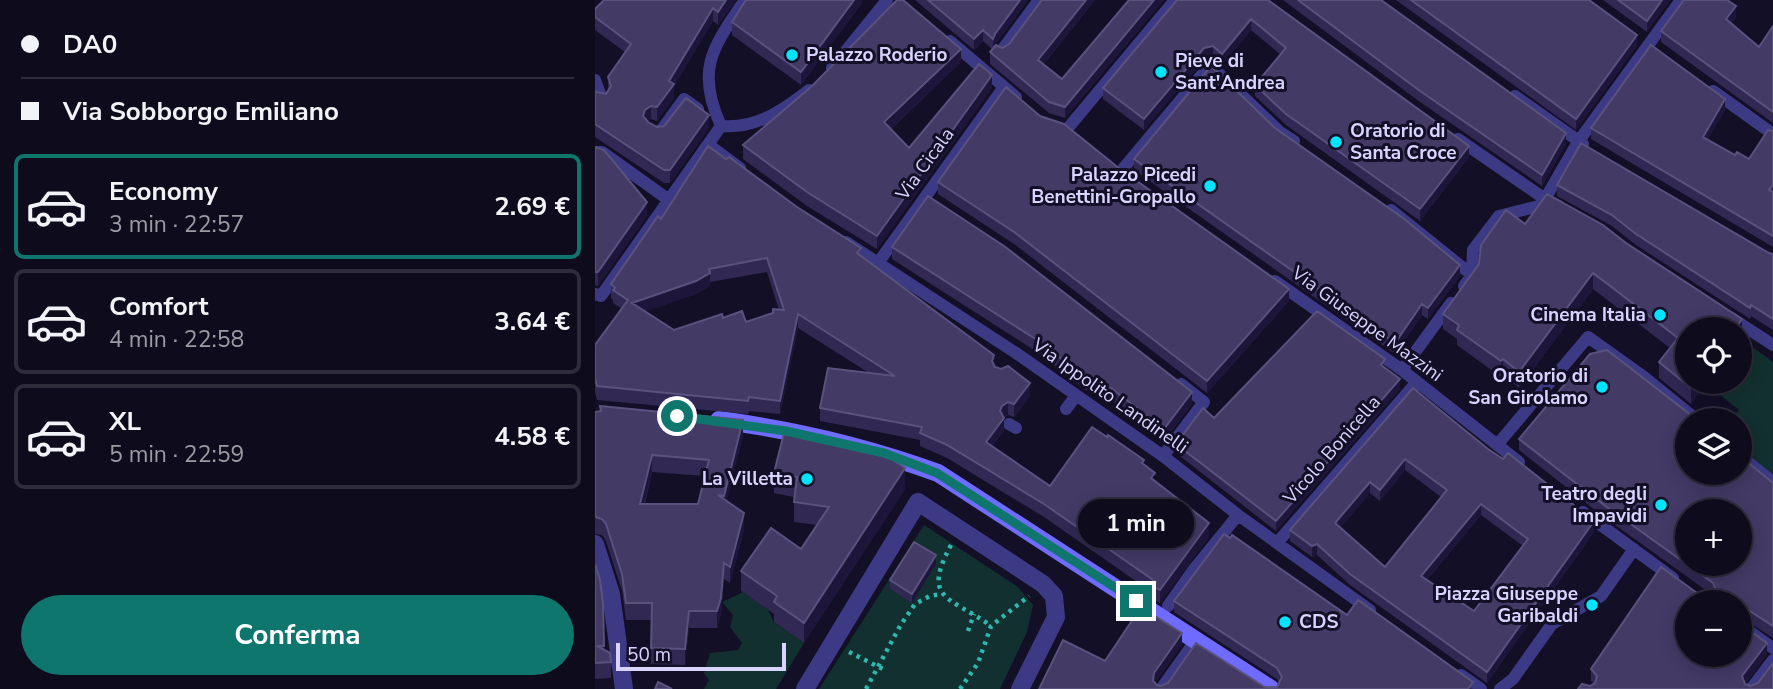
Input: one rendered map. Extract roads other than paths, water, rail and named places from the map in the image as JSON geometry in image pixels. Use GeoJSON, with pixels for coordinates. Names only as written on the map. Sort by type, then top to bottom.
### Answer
{"type":"FeatureCollection","features":[{"type":"Feature","properties":{"kind":"main road"},"geometry":{"type":"LineString","coordinates":[[695,418],[786,431],[884,453],[937,473],[1271,689]]}},
{"type":"Feature","properties":{"kind":"street"},"geometry":{"type":"LineString","coordinates":[[721,126],[712,103],[708,69],[716,45],[745,0]]}},
{"type":"Feature","properties":{"kind":"street"},"geometry":{"type":"LineString","coordinates":[[652,128],[660,132],[684,99],[721,126],[755,123],[783,109],[834,66],[887,0]]}},
{"type":"Feature","properties":{"kind":"street"},"geometry":{"type":"LineString","coordinates":[[1002,50],[1039,0]]}},
{"type":"Feature","properties":{"kind":"street"},"geometry":{"type":"LineString","coordinates":[[1079,136],[1063,126],[1175,0]]}},
{"type":"Feature","properties":{"kind":"street"},"geometry":{"type":"LineString","coordinates":[[1402,370],[1471,277],[1473,250],[1499,216],[1539,206],[1545,199],[1584,145],[1645,42],[1681,0]]}},
{"type":"Feature","properties":{"kind":"street"},"geometry":{"type":"LineString","coordinates":[[935,28],[988,68],[1004,87],[1024,104]]}},
{"type":"Feature","properties":{"kind":"street"},"geometry":{"type":"LineString","coordinates":[[1645,42],[1661,54]]}},
{"type":"Feature","properties":{"kind":"street"},"geometry":{"type":"LineString","coordinates":[[1121,171],[1210,65],[1280,132],[1309,152]]}},
{"type":"Feature","properties":{"kind":"street"},"geometry":{"type":"LineString","coordinates":[[595,80],[602,99]]}},
{"type":"Feature","properties":{"kind":"street"},"geometry":{"type":"LineString","coordinates":[[1706,86],[1773,134]]}},
{"type":"Feature","properties":{"kind":"street","name":"Via Cicala"},"geometry":{"type":"LineString","coordinates":[[878,263],[930,199],[1004,87]]}},
{"type":"Feature","properties":{"kind":"street"},"geometry":{"type":"LineString","coordinates":[[1501,87],[1584,145]]}},
{"type":"Feature","properties":{"kind":"street"},"geometry":{"type":"LineString","coordinates":[[598,295],[721,126]]}},
{"type":"Feature","properties":{"kind":"street"},"geometry":{"type":"LineString","coordinates":[[1444,130],[1545,199],[1568,211]]}},
{"type":"Feature","properties":{"kind":"street"},"geometry":{"type":"LineString","coordinates":[[709,145],[750,175]]}},
{"type":"Feature","properties":{"kind":"street"},"geometry":{"type":"LineString","coordinates":[[595,152],[602,152],[669,200]]}},
{"type":"Feature","properties":{"kind":"street"},"geometry":{"type":"LineString","coordinates":[[1111,162],[1135,181]]}},
{"type":"Feature","properties":{"kind":"street"},"geometry":{"type":"LineString","coordinates":[[1378,201],[1415,227],[1471,277]]}},
{"type":"Feature","properties":{"kind":"street","name":"Via Ippolito Landinelli"},"geometry":{"type":"LineString","coordinates":[[834,234],[1012,358],[1076,396],[1163,456],[1379,616]]}},
{"type":"Feature","properties":{"kind":"street","name":"Via Giuseppe Mazzini"},"geometry":{"type":"LineString","coordinates":[[1260,271],[1402,370],[1528,469]]}},
{"type":"Feature","properties":{"kind":"street"},"geometry":{"type":"LineString","coordinates":[[1718,309],[1773,345]]}},
{"type":"Feature","properties":{"kind":"street"},"geometry":{"type":"LineString","coordinates":[[1497,445],[1588,337],[1682,408]]}},
{"type":"Feature","properties":{"kind":"street"},"geometry":{"type":"LineString","coordinates":[[1163,456],[1204,402],[1173,378]]}},
{"type":"Feature","properties":{"kind":"street","name":"Vicolo Bonicella"},"geometry":{"type":"LineString","coordinates":[[1277,543],[1416,383]]}},
{"type":"Feature","properties":{"kind":"street"},"geometry":{"type":"LineString","coordinates":[[1066,410],[1076,396]]}},
{"type":"Feature","properties":{"kind":"street"},"geometry":{"type":"LineString","coordinates":[[1752,465],[1773,482]]}},
{"type":"Feature","properties":{"kind":"street"},"geometry":{"type":"LineString","coordinates":[[1569,501],[1687,587]]}},
{"type":"Feature","properties":{"kind":"street"},"geometry":{"type":"LineString","coordinates":[[805,689],[918,502],[1043,584],[1054,596],[1056,617],[1020,689]]}},
{"type":"Feature","properties":{"kind":"street"},"geometry":{"type":"LineString","coordinates":[[1168,606],[1238,514]]}},
{"type":"Feature","properties":{"kind":"street"},"geometry":{"type":"LineString","coordinates":[[595,544],[611,594],[624,689]]}},
{"type":"Feature","properties":{"kind":"street"},"geometry":{"type":"LineString","coordinates":[[1500,689],[1513,680],[1552,624],[1601,596],[1634,549]]}},
{"type":"Feature","properties":{"kind":"street"},"geometry":{"type":"LineString","coordinates":[[1752,633],[1773,648]]}},
{"type":"Feature","properties":{"kind":"street"},"geometry":{"type":"LineString","coordinates":[[1161,689],[1193,644]]}},
{"type":"Feature","properties":{"kind":"street"},"geometry":{"type":"LineString","coordinates":[[1751,689],[1773,660]]}},
{"type":"Feature","properties":{"kind":"street"},"geometry":{"type":"LineString","coordinates":[[1447,665],[1481,689]]}},
{"type":"Feature","properties":{"kind":"place","name":"Palazzo Roderio"},"geometry":{"type":"Point","coordinates":[792,55]}},
{"type":"Feature","properties":{"kind":"place","name":"Pieve di Sant'Andrea"},"geometry":{"type":"Point","coordinates":[1161,72]}},
{"type":"Feature","properties":{"kind":"place","name":"Oratorio di Santa Croce"},"geometry":{"type":"Point","coordinates":[1336,142]}},
{"type":"Feature","properties":{"kind":"place","name":"Palazzo Picedi Benettini-Gropallo"},"geometry":{"type":"Point","coordinates":[1210,186]}},
{"type":"Feature","properties":{"kind":"place","name":"Cinema Italia"},"geometry":{"type":"Point","coordinates":[1660,315]}},
{"type":"Feature","properties":{"kind":"place","name":"Oratorio di San Girolamo"},"geometry":{"type":"Point","coordinates":[1602,387]}},
{"type":"Feature","properties":{"kind":"place","name":"La Villetta"},"geometry":{"type":"Point","coordinates":[807,479]}},
{"type":"Feature","properties":{"kind":"place","name":"Teatro degli Impavidi"},"geometry":{"type":"Point","coordinates":[1661,505]}},
{"type":"Feature","properties":{"kind":"place","name":"Piazza Giuseppe Garibaldi"},"geometry":{"type":"Point","coordinates":[1592,605]}},
{"type":"Feature","properties":{"kind":"place","name":"CDS"},"geometry":{"type":"Point","coordinates":[1285,622]}}]}
